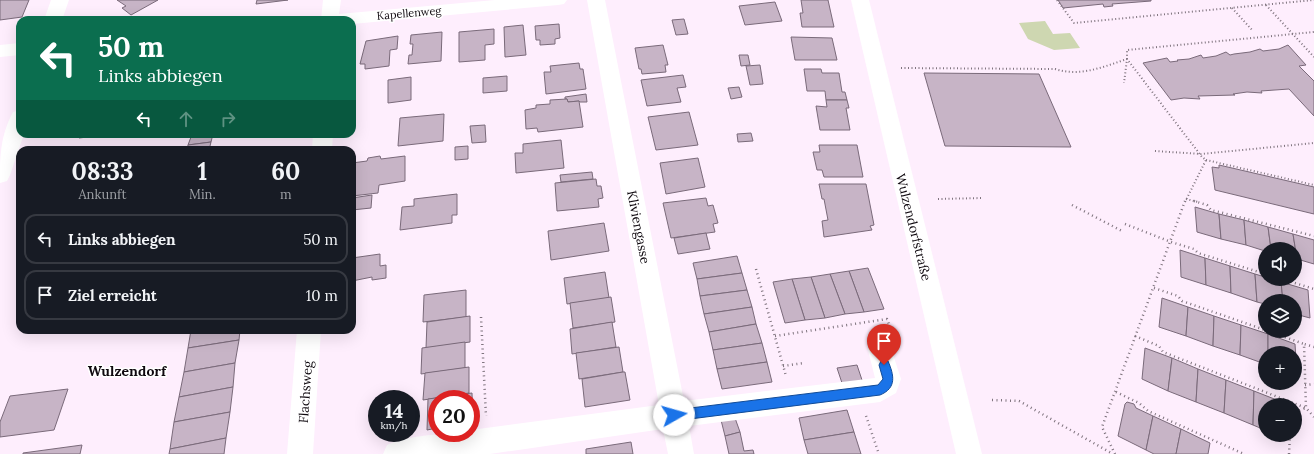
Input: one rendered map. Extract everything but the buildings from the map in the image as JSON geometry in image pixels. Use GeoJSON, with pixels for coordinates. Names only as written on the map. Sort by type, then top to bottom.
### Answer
{"type":"FeatureCollection","features":[{"type":"Feature","properties":{"kind":"street"},"geometry":{"type":"LineString","coordinates":[[54,16],[60,0]]}},
{"type":"Feature","properties":{"kind":"street"},"geometry":{"type":"LineString","coordinates":[[331,16],[332,0]]}},
{"type":"Feature","properties":{"kind":"street","name":"Kapellenweg"},"geometry":{"type":"LineString","coordinates":[[356,18],[558,0]]}},
{"type":"Feature","properties":{"kind":"street","name":"Kliviengasse"},"geometry":{"type":"LineString","coordinates":[[596,0],[681,454]]}},
{"type":"Feature","properties":{"kind":"street","name":"Wulzendorfstraße"},"geometry":{"type":"LineString","coordinates":[[860,0],[902,179],[933,298],[969,454]]}},
{"type":"Feature","properties":{"kind":"street"},"geometry":{"type":"LineString","coordinates":[[0,51],[16,49]]}},
{"type":"Feature","properties":{"kind":"street"},"geometry":{"type":"LineString","coordinates":[[0,175],[16,129]]}},
{"type":"Feature","properties":{"kind":"street","name":"Flachsweg"},"geometry":{"type":"LineString","coordinates":[[300,454],[309,334]]}},
{"type":"Feature","properties":{"kind":"street"},"geometry":{"type":"LineString","coordinates":[[396,454],[674,415],[880,390],[887,385],[888,379],[886,342]]}},
{"type":"Feature","properties":{"kind":"path"},"geometry":{"type":"LineString","coordinates":[[1057,0],[1074,23],[1314,0]]}},
{"type":"Feature","properties":{"kind":"path"},"geometry":{"type":"LineString","coordinates":[[1266,4],[1314,57]]}},
{"type":"Feature","properties":{"kind":"path"},"geometry":{"type":"LineString","coordinates":[[1232,8],[1253,31]]}},
{"type":"Feature","properties":{"kind":"path"},"geometry":{"type":"LineString","coordinates":[[1124,83],[1128,50],[1314,32]]}},
{"type":"Feature","properties":{"kind":"path"},"geometry":{"type":"LineString","coordinates":[[901,68],[1055,69],[1065,73],[1079,74],[1127,59]]}},
{"type":"Feature","properties":{"kind":"path"},"geometry":{"type":"LineString","coordinates":[[1127,59],[1202,157],[1206,160],[1314,185]]}},
{"type":"Feature","properties":{"kind":"path"},"geometry":{"type":"LineString","coordinates":[[1155,151],[1201,154],[1314,143]]}},
{"type":"Feature","properties":{"kind":"path"},"geometry":{"type":"LineString","coordinates":[[1114,454],[1102,427],[1186,199],[1206,160]]}},
{"type":"Feature","properties":{"kind":"path"},"geometry":{"type":"LineString","coordinates":[[938,199],[983,198]]}},
{"type":"Feature","properties":{"kind":"path"},"geometry":{"type":"LineString","coordinates":[[1186,199],[1207,205],[1211,210],[1314,236]]}},
{"type":"Feature","properties":{"kind":"path"},"geometry":{"type":"LineString","coordinates":[[1072,205],[1122,231]]}},
{"type":"Feature","properties":{"kind":"path"},"geometry":{"type":"LineString","coordinates":[[1125,224],[1171,242],[1194,248],[1198,253],[1258,272]]}},
{"type":"Feature","properties":{"kind":"path"},"geometry":{"type":"LineString","coordinates":[[756,269],[793,401]]}},
{"type":"Feature","properties":{"kind":"path"},"geometry":{"type":"LineString","coordinates":[[1302,285],[1314,289]]}},
{"type":"Feature","properties":{"kind":"path"},"geometry":{"type":"LineString","coordinates":[[1154,288],[1178,296],[1182,301],[1258,328]]}},
{"type":"Feature","properties":{"kind":"path"},"geometry":{"type":"LineString","coordinates":[[481,317],[488,441]]}},
{"type":"Feature","properties":{"kind":"path"},"geometry":{"type":"LineString","coordinates":[[774,336],[887,319],[886,342]]}},
{"type":"Feature","properties":{"kind":"path"},"geometry":{"type":"LineString","coordinates":[[1135,336],[1159,346],[1163,352],[1306,408],[1314,417]]}},
{"type":"Feature","properties":{"kind":"path"},"geometry":{"type":"LineString","coordinates":[[1287,338],[1314,347]]}},
{"type":"Feature","properties":{"kind":"path"},"geometry":{"type":"LineString","coordinates":[[1304,344],[1306,408]]}},
{"type":"Feature","properties":{"kind":"path"},"geometry":{"type":"LineString","coordinates":[[783,366],[804,363]]}},
{"type":"Feature","properties":{"kind":"path"},"geometry":{"type":"LineString","coordinates":[[1305,385],[1314,384]]}},
{"type":"Feature","properties":{"kind":"path"},"geometry":{"type":"LineString","coordinates":[[858,392],[879,454]]}},
{"type":"Feature","properties":{"kind":"path"},"geometry":{"type":"LineString","coordinates":[[1116,392],[1139,403],[1148,411],[1244,454]]}},
{"type":"Feature","properties":{"kind":"path"},"geometry":{"type":"LineString","coordinates":[[992,400],[1019,401],[1114,454]]}},
{"type":"Feature","properties":{"kind":"path"},"geometry":{"type":"LineString","coordinates":[[1302,409],[1306,408]]}},
{"type":"Feature","properties":{"kind":"path"},"geometry":{"type":"LineString","coordinates":[[1289,454],[1290,442]]}},
{"type":"Feature","properties":{"kind":"green space"},"geometry":{"type":"Polygon","coordinates":[[[1045,21],[1053,34],[1070,33],[1080,48],[1054,50],[1028,39],[1019,23],[1045,21]]]}},
{"type":"Feature","properties":{"kind":"district","name":"Wulzendorf"},"geometry":{"type":"Point","coordinates":[127,371]}},
{"type":"Feature","properties":{"kind":"route"},"geometry":{"type":"LineString","coordinates":[[674,415],[880,390],[887,385],[888,379],[884,365]]}}]}
